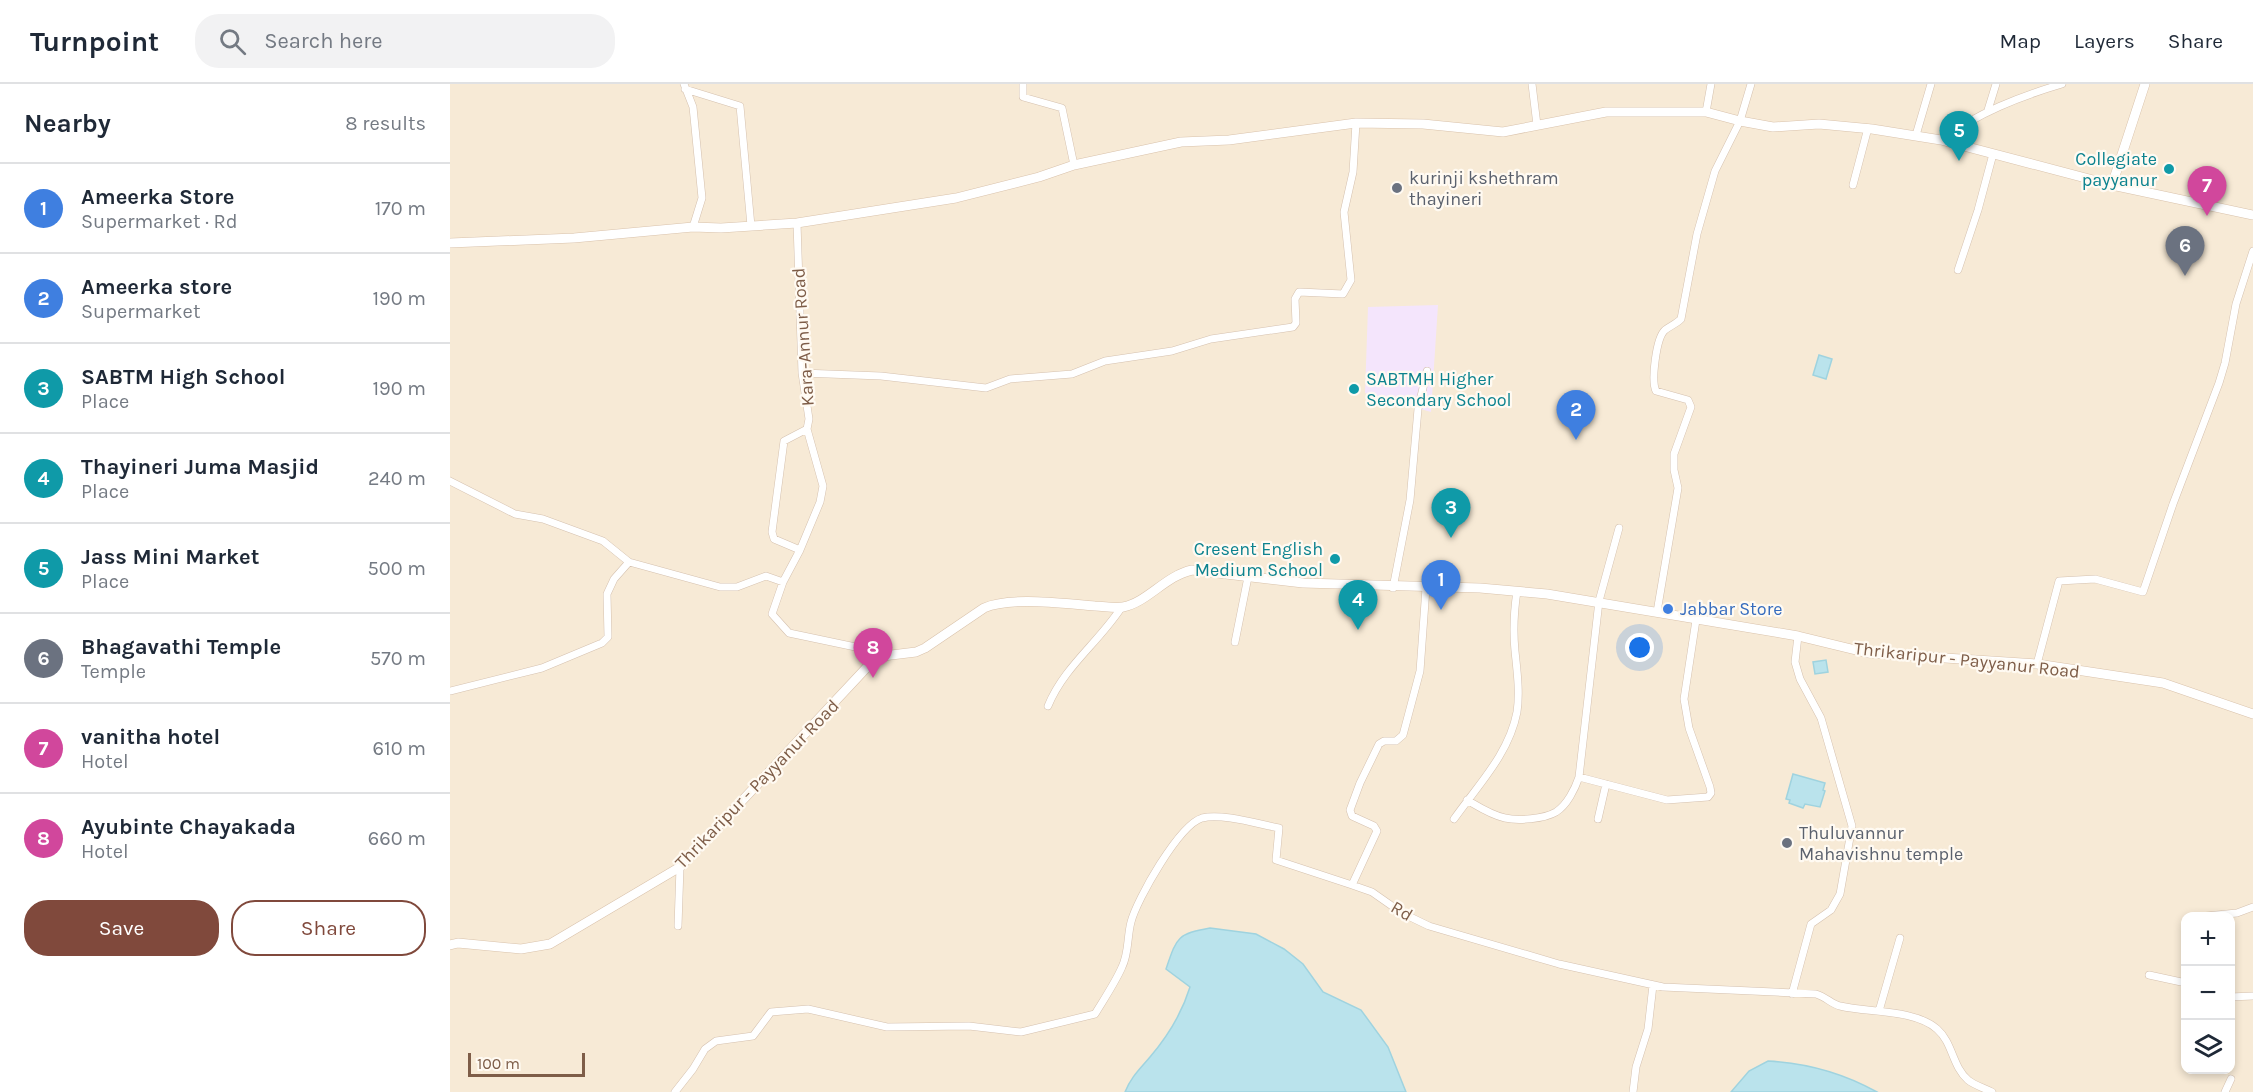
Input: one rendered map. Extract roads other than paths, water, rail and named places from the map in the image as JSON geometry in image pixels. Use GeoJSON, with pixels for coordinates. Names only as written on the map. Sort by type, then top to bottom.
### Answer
{"type":"FeatureCollection","features":[{"type":"Feature","properties":{"kind":"main road"},"geometry":{"type":"LineString","coordinates":[[2112,186],[2145,84]]}},
{"type":"Feature","properties":{"kind":"main road"},"geometry":{"type":"LineString","coordinates":[[450,243],[574,238],[693,227],[797,223],[956,198],[1038,177],[1074,165],[1181,142],[1229,140],[1356,123],[1423,124],[1503,132],[1606,112],[1706,112],[1773,127],[1819,124],[1916,135],[2112,186],[2253,215]]}},
{"type":"Feature","properties":{"kind":"main road","name":"Thrikaripur - Payyanur Road"},"geometry":{"type":"LineString","coordinates":[[1121,608],[1139,600],[1180,572],[1192,570],[1303,584],[1393,588],[1480,588],[1516,591],[1599,601],[1696,620],[1798,636],[1868,653],[2037,664],[2163,683],[2253,714]]}},
{"type":"Feature","properties":{"kind":"main road"},"geometry":{"type":"LineString","coordinates":[[883,656],[916,652],[925,648],[994,603],[1046,603],[1121,608]]}},
{"type":"Feature","properties":{"kind":"main road","name":"Thrikaripur - Payyanur Road"},"geometry":{"type":"LineString","coordinates":[[450,945],[458,943],[521,949],[550,944],[680,867],[869,665],[883,656]]}},
{"type":"Feature","properties":{"kind":"street"},"geometry":{"type":"LineString","coordinates":[[1023,84],[1023,97],[1062,108],[1074,165]]}},
{"type":"Feature","properties":{"kind":"street"},"geometry":{"type":"LineString","coordinates":[[1532,84],[1537,125]]}},
{"type":"Feature","properties":{"kind":"street"},"geometry":{"type":"LineString","coordinates":[[1706,112],[1712,84]]}},
{"type":"Feature","properties":{"kind":"street"},"geometry":{"type":"LineString","coordinates":[[1657,612],[1677,500],[1674,454],[1691,407],[1688,400],[1656,391],[1653,385],[1653,375],[1661,337],[1665,330],[1681,319],[1697,234],[1715,171],[1740,121],[1751,84]]}},
{"type":"Feature","properties":{"kind":"street"},"geometry":{"type":"LineString","coordinates":[[1916,135],[1931,84]]}},
{"type":"Feature","properties":{"kind":"street"},"geometry":{"type":"LineString","coordinates":[[1988,110],[1996,84]]}},
{"type":"Feature","properties":{"kind":"street"},"geometry":{"type":"LineString","coordinates":[[1941,140],[1988,110],[2036,91],[2062,84]]}},
{"type":"Feature","properties":{"kind":"street"},"geometry":{"type":"LineString","coordinates":[[685,86],[740,106],[751,226]]}},
{"type":"Feature","properties":{"kind":"street"},"geometry":{"type":"LineString","coordinates":[[685,86],[693,107],[702,198],[693,227]]}},
{"type":"Feature","properties":{"kind":"street"},"geometry":{"type":"LineString","coordinates":[[802,374],[881,376],[986,388],[1010,379],[1072,374],[1105,361],[1172,351],[1211,339],[1293,327],[1296,323],[1295,300],[1299,292],[1343,294],[1351,280],[1344,212],[1353,172],[1356,123]]}},
{"type":"Feature","properties":{"kind":"street"},"geometry":{"type":"LineString","coordinates":[[1853,185],[1868,128]]}},
{"type":"Feature","properties":{"kind":"street"},"geometry":{"type":"LineString","coordinates":[[1958,270],[1978,210],[1993,154]]}},
{"type":"Feature","properties":{"kind":"street","name":"Kara-Annur Road"},"geometry":{"type":"LineString","coordinates":[[797,223],[802,374],[809,419],[807,429],[784,441],[772,532],[774,539],[800,550]]}},
{"type":"Feature","properties":{"kind":"street"},"geometry":{"type":"LineString","coordinates":[[2037,664],[2059,581],[2095,579],[2144,592],[2222,373],[2230,325],[2253,251]]}},
{"type":"Feature","properties":{"kind":"street"},"geometry":{"type":"LineString","coordinates":[[1393,588],[1410,500],[1418,409],[1427,370]]}},
{"type":"Feature","properties":{"kind":"street"},"geometry":{"type":"LineString","coordinates":[[807,429],[823,486],[820,502],[800,550],[783,582],[772,614],[789,633],[865,649],[883,656]]}},
{"type":"Feature","properties":{"kind":"street"},"geometry":{"type":"LineString","coordinates":[[450,481],[515,514],[543,519],[603,541],[629,562],[720,587],[737,587],[766,576],[783,582]]}},
{"type":"Feature","properties":{"kind":"street"},"geometry":{"type":"LineString","coordinates":[[1467,800],[1505,818],[1532,818],[1556,812],[1575,791],[1579,777],[1599,601],[1619,528]]}},
{"type":"Feature","properties":{"kind":"street"},"geometry":{"type":"LineString","coordinates":[[450,691],[542,668],[602,643],[608,636],[607,594],[614,579],[629,562]]}},
{"type":"Feature","properties":{"kind":"street"},"geometry":{"type":"LineString","coordinates":[[1235,642],[1248,577]]}},
{"type":"Feature","properties":{"kind":"street"},"geometry":{"type":"LineString","coordinates":[[1352,885],[1377,831],[1374,826],[1352,816],[1350,810],[1379,744],[1384,741],[1396,741],[1402,735],[1420,671],[1426,588]]}},
{"type":"Feature","properties":{"kind":"street"},"geometry":{"type":"LineString","coordinates":[[1454,819],[1488,776],[1511,731],[1517,711],[1518,675],[1514,633],[1516,591]]}},
{"type":"Feature","properties":{"kind":"street"},"geometry":{"type":"LineString","coordinates":[[1048,706],[1055,689],[1075,661],[1100,637],[1121,608]]}},
{"type":"Feature","properties":{"kind":"street"},"geometry":{"type":"LineString","coordinates":[[1579,777],[1667,800],[1708,797],[1711,793],[1689,728],[1684,699],[1696,620]]}},
{"type":"Feature","properties":{"kind":"street"},"geometry":{"type":"LineString","coordinates":[[1792,994],[1811,924],[1831,910],[1840,894],[1852,826],[1821,718],[1800,679],[1795,662],[1798,636]]}},
{"type":"Feature","properties":{"kind":"street"},"geometry":{"type":"LineString","coordinates":[[1598,819],[1606,784]]}},
{"type":"Feature","properties":{"kind":"street","name":"Rd"},"geometry":{"type":"LineString","coordinates":[[675,1092],[693,1070],[705,1049],[716,1041],[753,1036],[771,1012],[808,1009],[887,1028],[969,1026],[1021,1032],[1095,1014],[1123,967],[1131,921],[1156,868],[1182,833],[1201,819],[1216,817],[1279,828],[1276,860],[1372,892],[1402,913],[1429,926],[1559,964],[1653,985],[1816,994],[1827,997],[1837,1006],[1879,1011],[1928,1023],[1939,1030],[1951,1047],[1962,1073],[1970,1081],[1992,1092]]}},
{"type":"Feature","properties":{"kind":"street"},"geometry":{"type":"LineString","coordinates":[[678,926],[680,867]]}},
{"type":"Feature","properties":{"kind":"street"},"geometry":{"type":"LineString","coordinates":[[2235,913],[2253,907]]}},
{"type":"Feature","properties":{"kind":"street"},"geometry":{"type":"LineString","coordinates":[[1879,1011],[1900,938]]}},
{"type":"Feature","properties":{"kind":"street"},"geometry":{"type":"LineString","coordinates":[[2150,975],[2181,981]]}},
{"type":"Feature","properties":{"kind":"street"},"geometry":{"type":"LineString","coordinates":[[1633,1092],[1636,1067],[1647,1029],[1653,985]]}},
{"type":"Feature","properties":{"kind":"street"},"geometry":{"type":"LineString","coordinates":[[2235,997],[2253,996]]}},
{"type":"Feature","properties":{"kind":"street"},"geometry":{"type":"LineString","coordinates":[[2225,1092],[2231,1079]]}},
{"type":"Feature","properties":{"kind":"water"},"geometry":{"type":"Polygon","coordinates":[[[1819,355],[1832,359],[1826,379],[1813,375],[1819,355]]]}},
{"type":"Feature","properties":{"kind":"water"},"geometry":{"type":"Polygon","coordinates":[[[1826,660],[1828,672],[1815,674],[1813,662],[1826,660]]]}},
{"type":"Feature","properties":{"kind":"water"},"geometry":{"type":"Polygon","coordinates":[[[1793,774],[1825,783],[1820,807],[1805,804],[1803,808],[1789,803],[1790,800],[1786,799],[1793,774]]]}},
{"type":"Feature","properties":{"kind":"water"},"geometry":{"type":"Polygon","coordinates":[[[1210,928],[1256,934],[1284,949],[1303,964],[1323,992],[1361,1010],[1388,1047],[1406,1092],[1125,1092],[1133,1077],[1157,1049],[1179,1015],[1187,997],[1190,987],[1166,969],[1176,944],[1184,935],[1210,928]]]}},
{"type":"Feature","properties":{"kind":"water"},"geometry":{"type":"Polygon","coordinates":[[[1768,1061],[1824,1070],[1851,1079],[1877,1092],[1731,1092],[1749,1071],[1768,1061]]]}},
{"type":"Feature","properties":{"kind":"place","name":"Jass Mini Market"},"geometry":{"type":"Point","coordinates":[1959,161]}},
{"type":"Feature","properties":{"kind":"place","name":"Collegiate payyanur"},"geometry":{"type":"Point","coordinates":[2169,169]}},
{"type":"Feature","properties":{"kind":"place","name":"kurinji kshethram thayineri"},"geometry":{"type":"Point","coordinates":[1397,188]}},
{"type":"Feature","properties":{"kind":"place","name":"vanitha hotel"},"geometry":{"type":"Point","coordinates":[2207,216]}},
{"type":"Feature","properties":{"kind":"place","name":"Bhagavathi Temple"},"geometry":{"type":"Point","coordinates":[2185,276]}},
{"type":"Feature","properties":{"kind":"place","name":"SABTMH Higher Secondary School"},"geometry":{"type":"Point","coordinates":[1354,389]}},
{"type":"Feature","properties":{"kind":"place","name":"Ameerka store"},"geometry":{"type":"Point","coordinates":[1576,440]}},
{"type":"Feature","properties":{"kind":"place","name":"SABTM High School"},"geometry":{"type":"Point","coordinates":[1451,538]}},
{"type":"Feature","properties":{"kind":"place","name":"Cresent English Medium School"},"geometry":{"type":"Point","coordinates":[1335,559]}},
{"type":"Feature","properties":{"kind":"place","name":"Jabbar Store"},"geometry":{"type":"Point","coordinates":[1668,609]}},
{"type":"Feature","properties":{"kind":"place","name":"Ameerka Store"},"geometry":{"type":"Point","coordinates":[1441,610]}},
{"type":"Feature","properties":{"kind":"place","name":"Thayineri Juma Masjid"},"geometry":{"type":"Point","coordinates":[1358,630]}},
{"type":"Feature","properties":{"kind":"place","name":"Ayubinte Chayakada"},"geometry":{"type":"Point","coordinates":[873,678]}},
{"type":"Feature","properties":{"kind":"place","name":"Thuluvannur Mahavishnu temple"},"geometry":{"type":"Point","coordinates":[1787,843]}}]}
